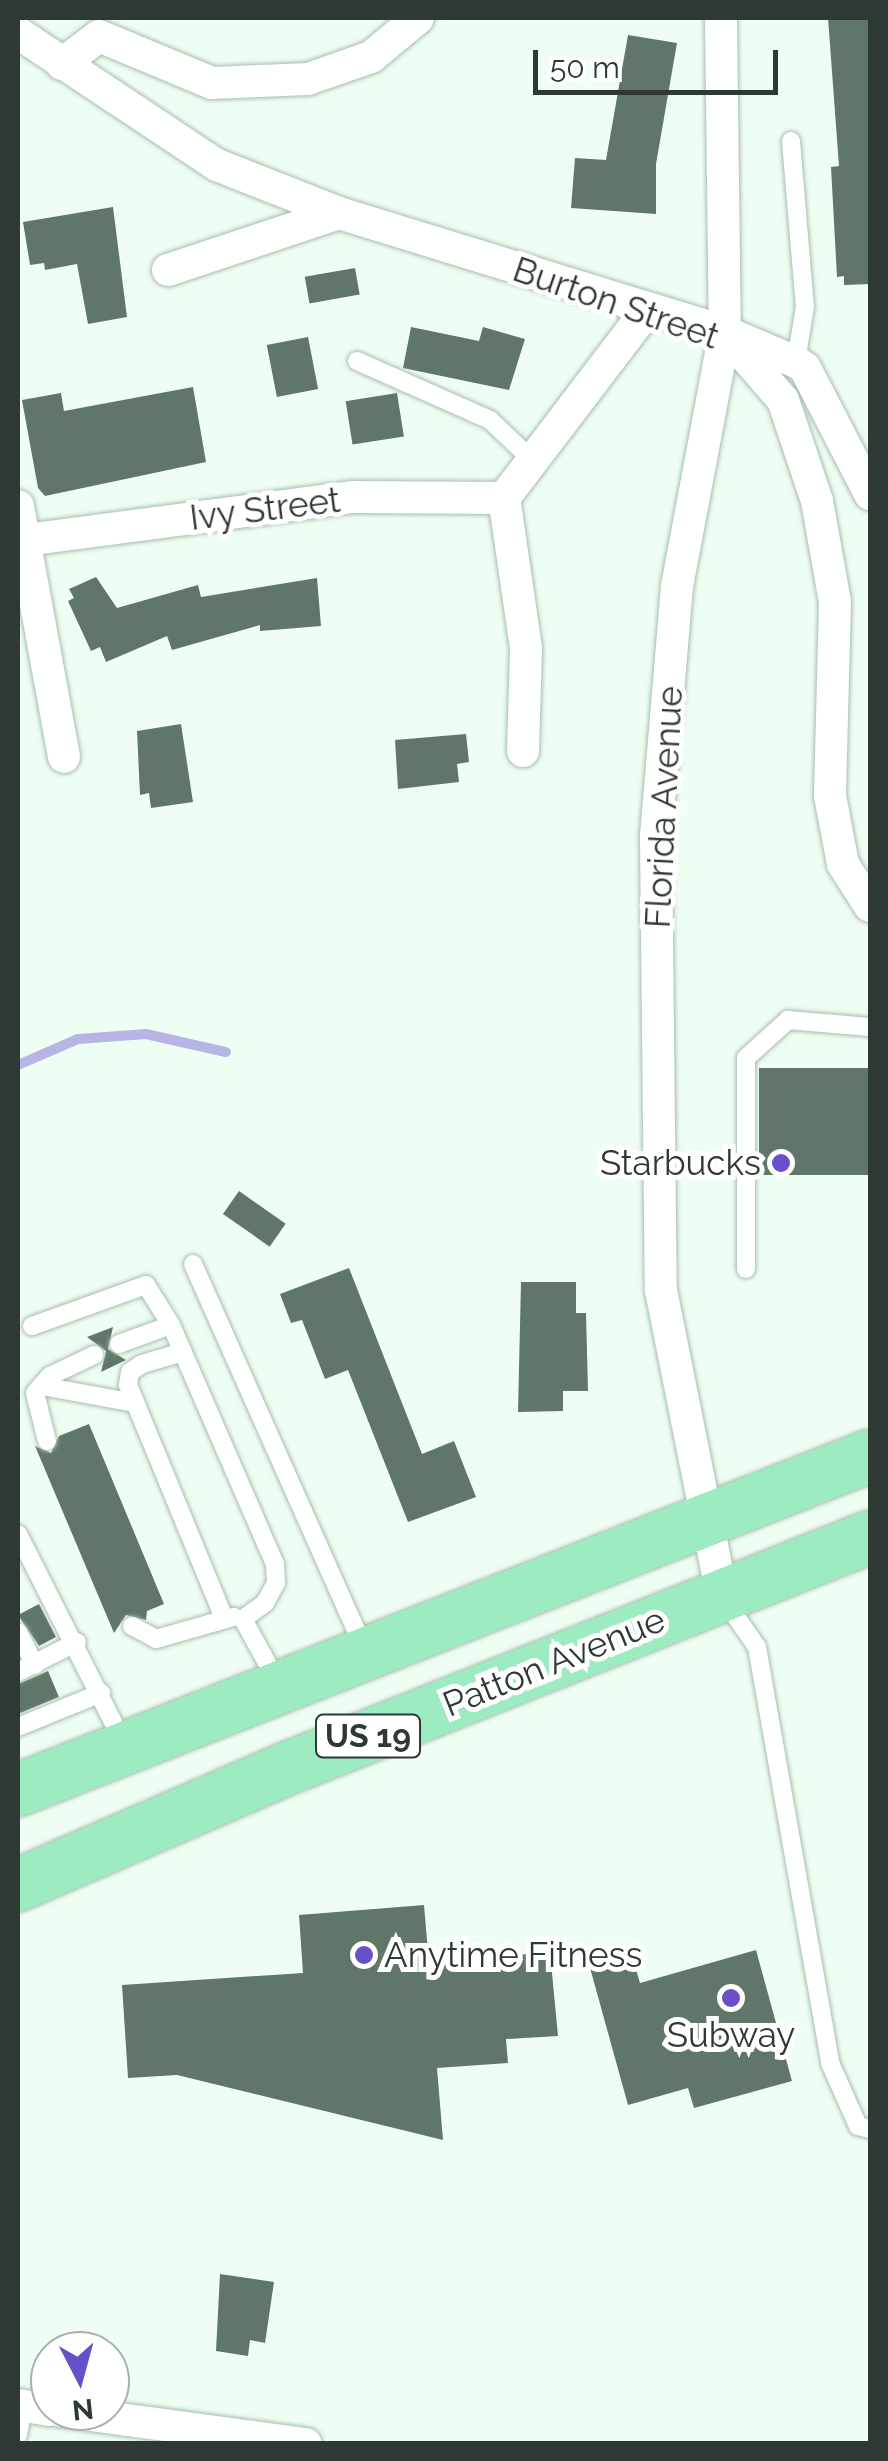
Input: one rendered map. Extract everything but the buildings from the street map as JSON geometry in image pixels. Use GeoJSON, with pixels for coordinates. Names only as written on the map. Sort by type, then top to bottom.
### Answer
{"type":"FeatureCollection","features":[{"type":"Feature","properties":{"kind":"main road","name":"US 19"},"geometry":{"type":"LineString","coordinates":[[18,1790],[870,1456]]}},
{"type":"Feature","properties":{"kind":"main road","name":"Patton Avenue"},"geometry":{"type":"LineString","coordinates":[[18,1885],[291,1767],[870,1537]]}},
{"type":"Feature","properties":{"kind":"street"},"geometry":{"type":"LineString","coordinates":[[62,64],[78,18]]}},
{"type":"Feature","properties":{"kind":"street"},"geometry":{"type":"LineString","coordinates":[[62,64],[99,36],[212,83],[308,79],[371,57],[418,18]]}},
{"type":"Feature","properties":{"kind":"street","name":"Florida Avenue"},"geometry":{"type":"LineString","coordinates":[[721,18],[724,332],[677,586],[656,838],[662,1290],[702,1521],[722,1596]]}},
{"type":"Feature","properties":{"kind":"street","name":"Burton Street"},"geometry":{"type":"LineString","coordinates":[[18,33],[217,164],[339,213],[724,332],[783,400],[818,501],[835,602],[830,796],[843,864],[870,906]]}},
{"type":"Feature","properties":{"kind":"street"},"geometry":{"type":"LineString","coordinates":[[168,270],[339,213]]}},
{"type":"Feature","properties":{"kind":"street"},"geometry":{"type":"LineString","coordinates":[[522,751],[526,648],[504,498],[648,310]]}},
{"type":"Feature","properties":{"kind":"street"},"geometry":{"type":"LineString","coordinates":[[724,332],[805,368],[870,494]]}},
{"type":"Feature","properties":{"kind":"street","name":"Ivy Street"},"geometry":{"type":"LineString","coordinates":[[26,540],[352,497],[504,498]]}},
{"type":"Feature","properties":{"kind":"street"},"geometry":{"type":"LineString","coordinates":[[18,506],[64,757]]}},
{"type":"Feature","properties":{"kind":"street"},"geometry":{"type":"LineString","coordinates":[[130,2420],[306,2444]]}},
{"type":"Feature","properties":{"kind":"lane"},"geometry":{"type":"LineString","coordinates":[[791,141],[806,306],[796,362]]}},
{"type":"Feature","properties":{"kind":"lane"},"geometry":{"type":"LineString","coordinates":[[357,361],[490,420],[532,459]]}},
{"type":"Feature","properties":{"kind":"lane"},"geometry":{"type":"LineString","coordinates":[[746,1269],[746,1058],[788,1020],[870,1026]]}},
{"type":"Feature","properties":{"kind":"lane"},"geometry":{"type":"LineString","coordinates":[[193,1264],[366,1652]]}},
{"type":"Feature","properties":{"kind":"lane"},"geometry":{"type":"LineString","coordinates":[[32,1326],[146,1285],[171,1325],[275,1564],[276,1583],[265,1604],[243,1619],[223,1616],[156,1639],[132,1626]]}},
{"type":"Feature","properties":{"kind":"lane"},"geometry":{"type":"LineString","coordinates":[[120,1344],[171,1325]]}},
{"type":"Feature","properties":{"kind":"lane"},"geometry":{"type":"LineString","coordinates":[[183,1352],[130,1372],[136,1403],[223,1616]]}},
{"type":"Feature","properties":{"kind":"lane"},"geometry":{"type":"LineString","coordinates":[[47,1440],[35,1394],[94,1354]]}},
{"type":"Feature","properties":{"kind":"lane"},"geometry":{"type":"LineString","coordinates":[[42,1386],[136,1403]]}},
{"type":"Feature","properties":{"kind":"lane"},"geometry":{"type":"LineString","coordinates":[[19,1534],[77,1642],[126,1749]]}},
{"type":"Feature","properties":{"kind":"lane"},"geometry":{"type":"LineString","coordinates":[[722,1596],[757,1647],[830,2063],[858,2126],[870,2129]]}},
{"type":"Feature","properties":{"kind":"lane"},"geometry":{"type":"LineString","coordinates":[[243,1619],[280,1686]]}},
{"type":"Feature","properties":{"kind":"lane"},"geometry":{"type":"LineString","coordinates":[[18,1632],[26,1668],[77,1642]]}},
{"type":"Feature","properties":{"kind":"lane"},"geometry":{"type":"LineString","coordinates":[[18,1727],[102,1693]]}},
{"type":"Feature","properties":{"kind":"waterway"},"geometry":{"type":"LineString","coordinates":[[18,1065],[78,1039],[146,1034],[226,1052]]}},
{"type":"Feature","properties":{"kind":"place","name":"Starbucks"},"geometry":{"type":"Point","coordinates":[781,1163]}},
{"type":"Feature","properties":{"kind":"place","name":"Anytime Fitness"},"geometry":{"type":"Point","coordinates":[364,1955]}},
{"type":"Feature","properties":{"kind":"place","name":"Subway"},"geometry":{"type":"Point","coordinates":[731,1998]}}]}
